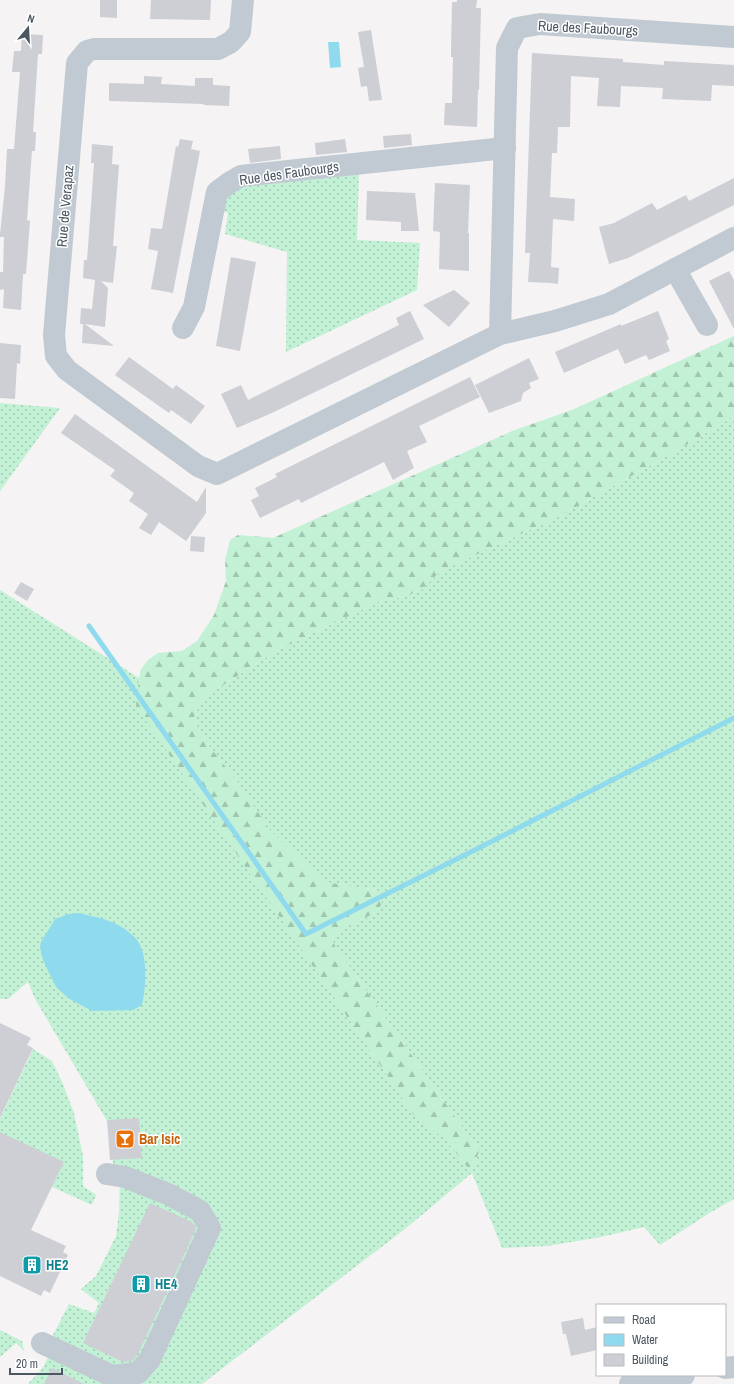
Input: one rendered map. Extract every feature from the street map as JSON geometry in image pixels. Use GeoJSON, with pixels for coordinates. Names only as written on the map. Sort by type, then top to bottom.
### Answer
{"type":"FeatureCollection","features":[{"type":"Feature","properties":{"kind":"street","name":"Rue de Verapaz"},"geometry":{"type":"LineString","coordinates":[[243,0],[240,32],[231,42],[218,49],[94,48],[87,51],[77,63],[54,335],[56,356],[67,370],[198,466],[217,474],[500,334]]}},
{"type":"Feature","properties":{"kind":"street","name":"Rue des Faubourgs"},"geometry":{"type":"LineString","coordinates":[[500,334],[507,48],[518,28],[540,24],[734,37]]}},
{"type":"Feature","properties":{"kind":"street","name":"Rue des Faubourgs"},"geometry":{"type":"LineString","coordinates":[[183,328],[194,307],[217,192],[228,183],[241,176],[505,148]]}},
{"type":"Feature","properties":{"kind":"street"},"geometry":{"type":"LineString","coordinates":[[500,334],[555,321],[609,304],[734,238]]}},
{"type":"Feature","properties":{"kind":"street"},"geometry":{"type":"LineString","coordinates":[[675,269],[707,325]]}},
{"type":"Feature","properties":{"kind":"street"},"geometry":{"type":"LineString","coordinates":[[42,1344],[112,1376],[138,1373],[150,1359],[210,1228],[200,1211],[170,1195],[125,1177],[107,1174]]}},
{"type":"Feature","properties":{"kind":"street"},"geometry":{"type":"LineString","coordinates":[[630,1384],[678,1376]]}},
{"type":"Feature","properties":{"kind":"green space"},"geometry":{"type":"Polygon","coordinates":[[[359,172],[357,240],[420,243],[417,290],[286,352],[287,252],[225,234],[228,213],[223,211],[226,193],[233,187],[359,172]]]}},
{"type":"Feature","properties":{"kind":"green space"},"geometry":{"type":"Polygon","coordinates":[[[734,336],[734,416],[678,450],[556,518],[441,571],[421,590],[403,597],[378,602],[278,650],[203,698],[193,719],[207,743],[239,784],[270,830],[325,882],[377,890],[383,898],[380,907],[375,913],[337,931],[332,937],[335,946],[479,1151],[472,1173],[445,1139],[414,1115],[136,706],[141,669],[148,660],[158,653],[182,651],[197,641],[214,615],[226,581],[225,560],[230,540],[238,535],[273,538],[512,431],[572,410],[734,336]]]}},
{"type":"Feature","properties":{"kind":"green space"},"geometry":{"type":"Polygon","coordinates":[[[0,403],[60,408],[0,491],[0,403]]]}},
{"type":"Feature","properties":{"kind":"green space"},"geometry":{"type":"Polygon","coordinates":[[[734,416],[734,1199],[660,1245],[644,1227],[601,1237],[547,1246],[502,1248],[472,1173],[479,1151],[335,946],[332,937],[337,931],[375,913],[377,890],[325,882],[269,830],[239,784],[207,743],[193,719],[203,698],[278,650],[378,602],[403,597],[421,590],[441,571],[556,518],[678,450],[734,416]]]}},
{"type":"Feature","properties":{"kind":"green space"},"geometry":{"type":"Polygon","coordinates":[[[0,590],[139,678],[137,706],[414,1115],[445,1139],[472,1173],[405,1229],[202,1384],[28,1384],[42,1369],[55,1344],[53,1335],[69,1304],[94,1313],[99,1303],[81,1289],[96,1276],[116,1236],[119,1213],[120,1180],[114,1170],[107,1121],[35,999],[28,982],[8,999],[0,999],[0,590]]]}},
{"type":"Feature","properties":{"kind":"green space"},"geometry":{"type":"Polygon","coordinates":[[[33,1049],[52,1061],[74,1113],[83,1156],[83,1186],[96,1195],[92,1205],[52,1187],[63,1163],[0,1133],[0,1119],[33,1049]]]}},
{"type":"Feature","properties":{"kind":"green space"},"geometry":{"type":"Polygon","coordinates":[[[0,1330],[22,1341],[24,1351],[16,1343],[0,1357],[0,1330]]]}},
{"type":"Feature","properties":{"kind":"water"},"geometry":{"type":"Polygon","coordinates":[[[328,42],[339,42],[341,67],[330,68],[328,42]]]}},
{"type":"Feature","properties":{"kind":"water"},"geometry":{"type":"Polygon","coordinates":[[[79,913],[113,922],[134,936],[137,940],[142,950],[145,965],[145,982],[142,1005],[133,1010],[92,1011],[68,998],[56,987],[43,960],[40,947],[41,942],[55,919],[69,914],[79,913]]]}},
{"type":"Feature","properties":{"kind":"building"},"geometry":{"type":"Polygon","coordinates":[[[100,0],[117,0],[117,18],[100,17],[100,0]]]}},
{"type":"Feature","properties":{"kind":"building"},"geometry":{"type":"Polygon","coordinates":[[[151,0],[211,0],[210,20],[150,19],[151,0]]]}},
{"type":"Feature","properties":{"kind":"building"},"geometry":{"type":"Polygon","coordinates":[[[457,0],[477,0],[476,8],[481,8],[477,127],[444,125],[445,103],[452,103],[452,2],[457,2],[457,0]]]}},
{"type":"Feature","properties":{"kind":"building"},"geometry":{"type":"Polygon","coordinates":[[[371,30],[382,100],[369,101],[367,86],[361,87],[358,68],[364,67],[358,32],[371,30]]]}},
{"type":"Feature","properties":{"kind":"building"},"geometry":{"type":"Polygon","coordinates":[[[22,34],[43,35],[42,54],[38,54],[33,132],[36,132],[35,151],[32,151],[27,220],[30,221],[26,274],[23,274],[21,310],[3,308],[4,289],[0,290],[0,272],[3,272],[4,237],[0,237],[0,234],[7,149],[14,149],[20,72],[12,72],[14,51],[21,51],[22,34]]]}},
{"type":"Feature","properties":{"kind":"building"},"geometry":{"type":"Polygon","coordinates":[[[532,53],[623,59],[623,62],[664,65],[664,61],[734,65],[734,86],[712,85],[711,101],[662,99],[663,88],[621,86],[620,107],[597,106],[599,78],[571,76],[570,127],[558,127],[557,153],[552,153],[550,197],[575,199],[574,221],[553,219],[551,267],[559,268],[558,284],[528,282],[530,253],[525,253],[532,53]]]}},
{"type":"Feature","properties":{"kind":"building"},"geometry":{"type":"Polygon","coordinates":[[[144,76],[162,77],[161,84],[195,86],[195,78],[213,78],[213,85],[230,86],[229,106],[109,101],[109,83],[144,84],[144,76]]]}},
{"type":"Feature","properties":{"kind":"building"},"geometry":{"type":"Polygon","coordinates":[[[411,134],[412,145],[384,148],[383,136],[411,134]]]}},
{"type":"Feature","properties":{"kind":"building"},"geometry":{"type":"Polygon","coordinates":[[[180,139],[193,141],[191,149],[200,151],[173,293],[151,289],[158,251],[148,249],[151,228],[162,229],[176,146],[178,147],[180,139]]]}},
{"type":"Feature","properties":{"kind":"building"},"geometry":{"type":"Polygon","coordinates":[[[345,139],[347,152],[316,155],[315,143],[345,139]]]}},
{"type":"Feature","properties":{"kind":"building"},"geometry":{"type":"Polygon","coordinates":[[[92,144],[113,146],[112,164],[119,165],[113,246],[117,246],[113,283],[101,281],[108,288],[105,327],[85,324],[114,346],[82,343],[83,324],[80,324],[81,308],[92,309],[95,280],[83,278],[84,260],[87,260],[94,163],[91,163],[92,144]]]}},
{"type":"Feature","properties":{"kind":"building"},"geometry":{"type":"Polygon","coordinates":[[[280,146],[281,159],[250,163],[248,149],[280,146]]]}},
{"type":"Feature","properties":{"kind":"building"},"geometry":{"type":"Polygon","coordinates":[[[734,178],[734,205],[628,258],[609,264],[599,227],[614,223],[652,203],[657,210],[686,195],[689,201],[734,178]]]}},
{"type":"Feature","properties":{"kind":"building"},"geometry":{"type":"Polygon","coordinates":[[[435,183],[470,185],[468,233],[469,271],[439,269],[440,232],[433,231],[435,183]]]}},
{"type":"Feature","properties":{"kind":"building"},"geometry":{"type":"Polygon","coordinates":[[[367,191],[415,193],[419,231],[401,231],[401,222],[366,220],[367,191]]]}},
{"type":"Feature","properties":{"kind":"building"},"geometry":{"type":"Polygon","coordinates":[[[231,257],[256,262],[240,351],[216,346],[231,257]]]}},
{"type":"Feature","properties":{"kind":"building"},"geometry":{"type":"Polygon","coordinates":[[[729,271],[734,280],[734,329],[709,281],[729,271]]]}},
{"type":"Feature","properties":{"kind":"building"},"geometry":{"type":"Polygon","coordinates":[[[454,290],[470,303],[449,327],[423,305],[454,290]]]}},
{"type":"Feature","properties":{"kind":"building"},"geometry":{"type":"Polygon","coordinates":[[[410,311],[424,339],[274,412],[237,428],[221,394],[241,385],[248,400],[399,325],[396,318],[410,311]]]}},
{"type":"Feature","properties":{"kind":"building"},"geometry":{"type":"Polygon","coordinates":[[[658,311],[669,339],[666,341],[670,351],[649,360],[646,355],[625,364],[618,349],[564,373],[555,352],[621,324],[621,326],[658,311]]]}},
{"type":"Feature","properties":{"kind":"building"},"geometry":{"type":"Polygon","coordinates":[[[0,343],[21,345],[20,364],[17,363],[15,399],[0,398],[0,343]]]}},
{"type":"Feature","properties":{"kind":"building"},"geometry":{"type":"Polygon","coordinates":[[[129,357],[173,389],[176,385],[205,406],[191,424],[171,410],[169,413],[115,375],[129,357]]]}},
{"type":"Feature","properties":{"kind":"building"},"geometry":{"type":"Polygon","coordinates":[[[529,358],[539,379],[529,383],[531,388],[523,393],[521,401],[489,413],[475,385],[529,358]]]}},
{"type":"Feature","properties":{"kind":"building"},"geometry":{"type":"Polygon","coordinates":[[[470,377],[480,397],[419,426],[427,442],[407,451],[414,468],[393,480],[384,462],[301,503],[299,499],[260,518],[251,500],[259,496],[255,488],[277,477],[275,474],[470,377]]]}},
{"type":"Feature","properties":{"kind":"building"},"geometry":{"type":"Polygon","coordinates":[[[75,414],[197,502],[206,487],[206,513],[186,541],[159,522],[151,535],[139,528],[148,514],[129,501],[134,493],[110,476],[115,470],[61,433],[75,414]]]}},
{"type":"Feature","properties":{"kind":"building"},"geometry":{"type":"Polygon","coordinates":[[[191,536],[205,537],[204,552],[190,551],[191,536]]]}},
{"type":"Feature","properties":{"kind":"building"},"geometry":{"type":"Polygon","coordinates":[[[21,582],[34,589],[27,601],[14,593],[21,582]]]}},
{"type":"Feature","properties":{"kind":"building"},"geometry":{"type":"Polygon","coordinates":[[[0,1023],[31,1038],[27,1045],[33,1048],[0,1118],[0,1023]]]}},
{"type":"Feature","properties":{"kind":"building","name":"Bar Isic"},"geometry":{"type":"Polygon","coordinates":[[[139,1118],[142,1158],[110,1160],[107,1120],[139,1118]]]}},
{"type":"Feature","properties":{"kind":"building"},"geometry":{"type":"Polygon","coordinates":[[[0,1132],[64,1162],[31,1230],[66,1246],[63,1252],[68,1255],[50,1293],[44,1290],[41,1296],[0,1276],[0,1132]]]}},
{"type":"Feature","properties":{"kind":"building","name":"HE4"},"geometry":{"type":"Polygon","coordinates":[[[150,1203],[192,1222],[196,1229],[138,1354],[132,1361],[123,1362],[83,1343],[150,1203]]]}},
{"type":"Feature","properties":{"kind":"building"},"geometry":{"type":"Polygon","coordinates":[[[583,1318],[585,1330],[596,1327],[596,1350],[571,1356],[566,1334],[563,1334],[561,1322],[583,1318]]]}},
{"type":"Feature","properties":{"kind":"building"},"geometry":{"type":"Polygon","coordinates":[[[52,1368],[84,1384],[44,1384],[52,1368]]]}},
{"type":"Feature","properties":{"kind":"waterway"},"geometry":{"type":"LineString","coordinates":[[89,626],[306,934],[734,718]]}},
{"type":"Feature","properties":{"kind":"place","name":"Bar Isic"},"geometry":{"type":"Point","coordinates":[125,1139]}},
{"type":"Feature","properties":{"kind":"place","name":"HE2"},"geometry":{"type":"Point","coordinates":[32,1265]}},
{"type":"Feature","properties":{"kind":"place","name":"HE4"},"geometry":{"type":"Point","coordinates":[141,1284]}}]}
